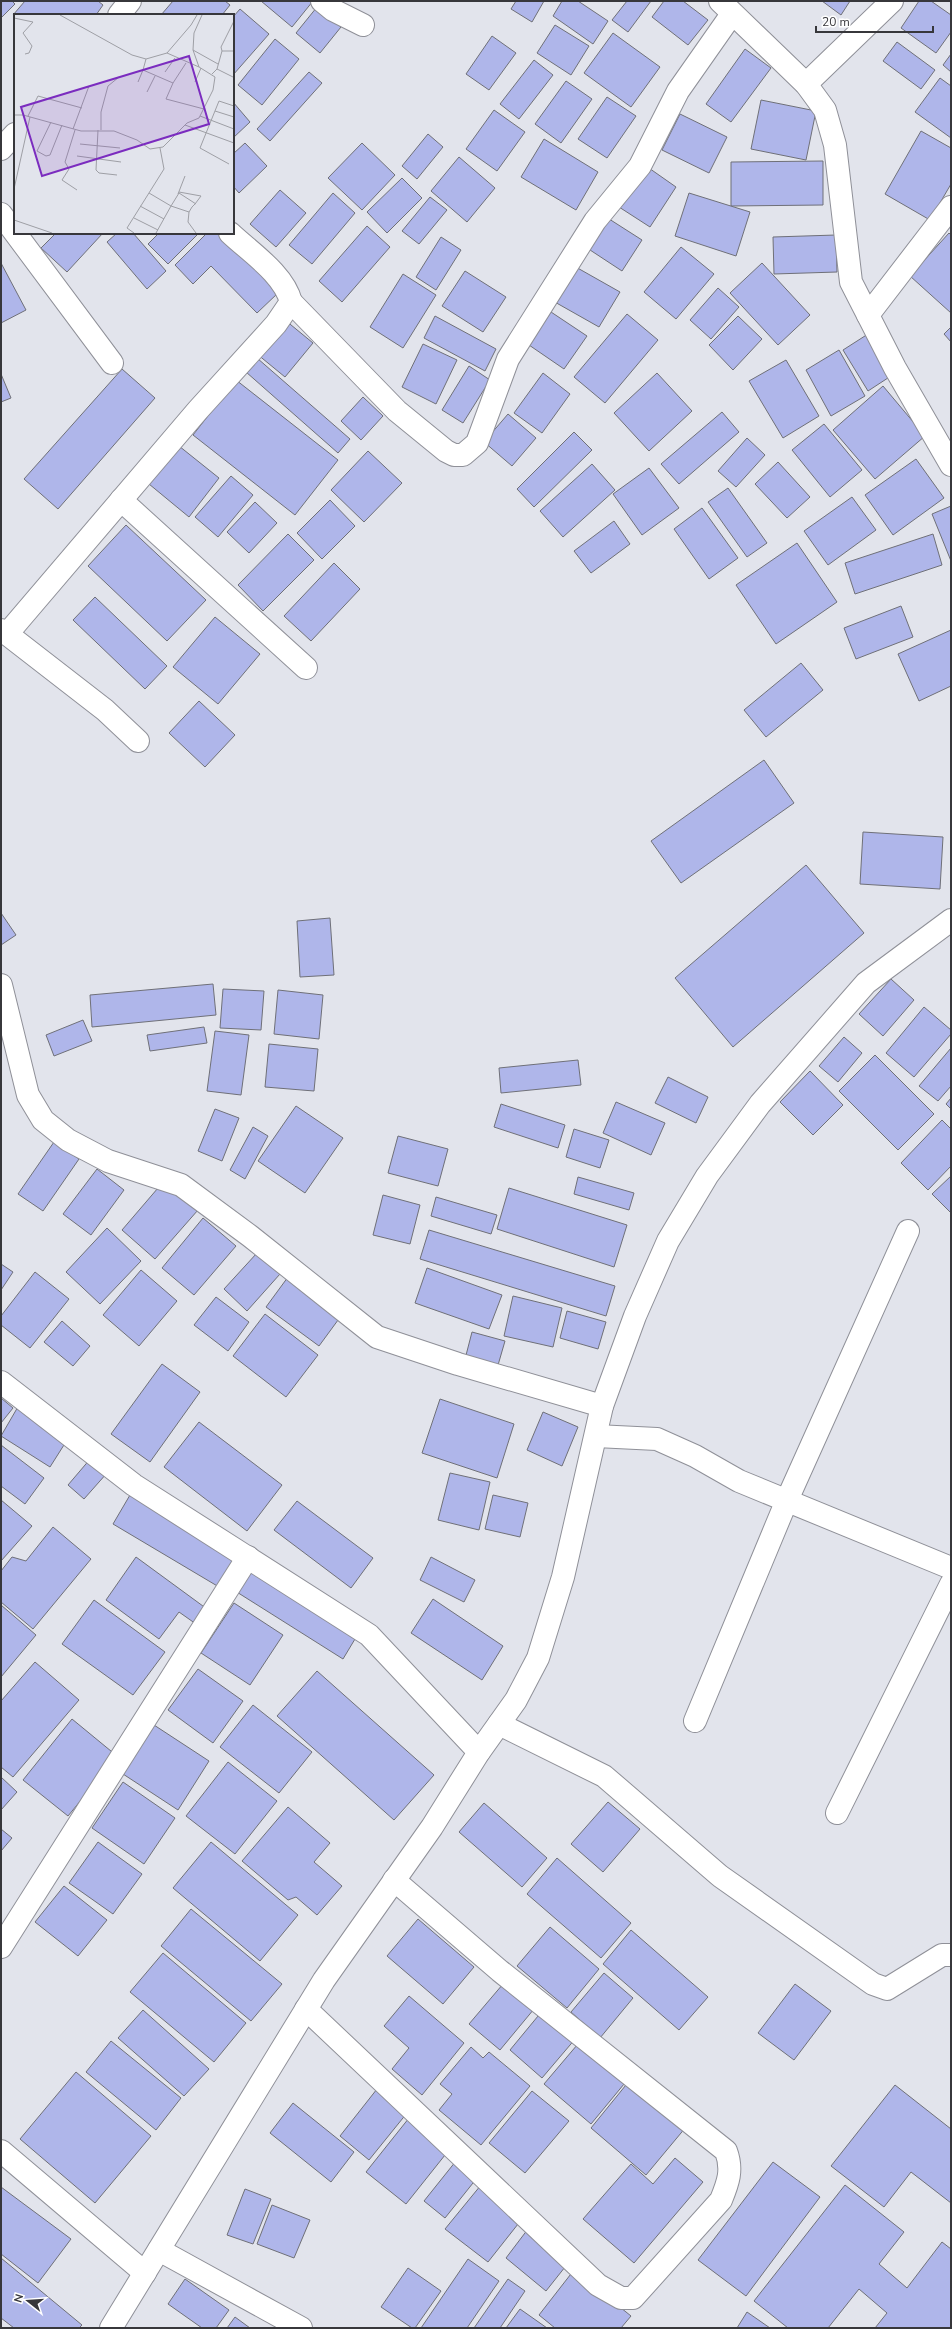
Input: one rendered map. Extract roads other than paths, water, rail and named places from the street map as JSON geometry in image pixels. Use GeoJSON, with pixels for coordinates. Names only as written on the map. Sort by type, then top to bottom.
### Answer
{"type":"FeatureCollection","features":[{"type":"Feature","properties":{"kind":"street"},"geometry":{"type":"LineString","coordinates":[[120,14],[130,1]]}},
{"type":"Feature","properties":{"kind":"street"},"geometry":{"type":"LineString","coordinates":[[322,1],[333,10],[363,25]]}},
{"type":"Feature","properties":{"kind":"street"},"geometry":{"type":"LineString","coordinates":[[806,84],[892,1]]}},
{"type":"Feature","properties":{"kind":"street"},"geometry":{"type":"LineString","coordinates":[[231,234],[282,283],[289,293],[291,302],[397,411],[446,451],[454,455],[463,455],[477,443],[508,359],[550,289],[595,221],[640,166],[678,91],[726,7],[806,84],[825,110],[835,144],[851,282],[951,465]]}},
{"type":"Feature","properties":{"kind":"street"},"geometry":{"type":"LineString","coordinates":[[1,150],[14,135]]}},
{"type":"Feature","properties":{"kind":"street"},"geometry":{"type":"LineString","coordinates":[[868,315],[951,207]]}},
{"type":"Feature","properties":{"kind":"street"},"geometry":{"type":"LineString","coordinates":[[1,214],[14,231]]}},
{"type":"Feature","properties":{"kind":"street"},"geometry":{"type":"LineString","coordinates":[[16,234],[112,363]]}},
{"type":"Feature","properties":{"kind":"street"},"geometry":{"type":"LineString","coordinates":[[138,741],[105,710],[4,632],[121,500],[198,410],[276,324],[291,302]]}},
{"type":"Feature","properties":{"kind":"street"},"geometry":{"type":"LineString","coordinates":[[121,500],[306,668]]}},
{"type":"Feature","properties":{"kind":"street"},"geometry":{"type":"LineString","coordinates":[[111,2328],[324,1980],[432,1827],[479,1752],[516,1700],[538,1658],[563,1577],[602,1406],[635,1316],[668,1241],[707,1176],[760,1104],[866,983],[951,920]]}},
{"type":"Feature","properties":{"kind":"street"},"geometry":{"type":"LineString","coordinates":[[1,985],[28,1095],[43,1120],[68,1140],[108,1161],[181,1185],[262,1245],[377,1337],[458,1364],[602,1406]]}},
{"type":"Feature","properties":{"kind":"street"},"geometry":{"type":"LineString","coordinates":[[695,1721],[787,1500],[908,1232]]}},
{"type":"Feature","properties":{"kind":"street"},"geometry":{"type":"LineString","coordinates":[[1,1382],[134,1486],[369,1635],[479,1752]]}},
{"type":"Feature","properties":{"kind":"street"},"geometry":{"type":"LineString","coordinates":[[596,1436],[657,1439],[695,1456],[739,1481],[951,1568]]}},
{"type":"Feature","properties":{"kind":"street"},"geometry":{"type":"LineString","coordinates":[[1,1946],[248,1558]]}},
{"type":"Feature","properties":{"kind":"street"},"geometry":{"type":"LineString","coordinates":[[836,1812],[951,1584]]}},
{"type":"Feature","properties":{"kind":"street"},"geometry":{"type":"LineString","coordinates":[[499,1724],[604,1776],[720,1876],[873,1984],[887,1989],[942,1955],[951,1955]]}},
{"type":"Feature","properties":{"kind":"street"},"geometry":{"type":"LineString","coordinates":[[306,2009],[598,2285],[621,2298],[633,2298],[721,2200],[729,2181],[730,2163],[726,2151],[500,1971],[394,1880]]}},
{"type":"Feature","properties":{"kind":"street"},"geometry":{"type":"LineString","coordinates":[[1,2151],[145,2273]]}},
{"type":"Feature","properties":{"kind":"street"},"geometry":{"type":"LineString","coordinates":[[159,2250],[301,2328]]}}]}
